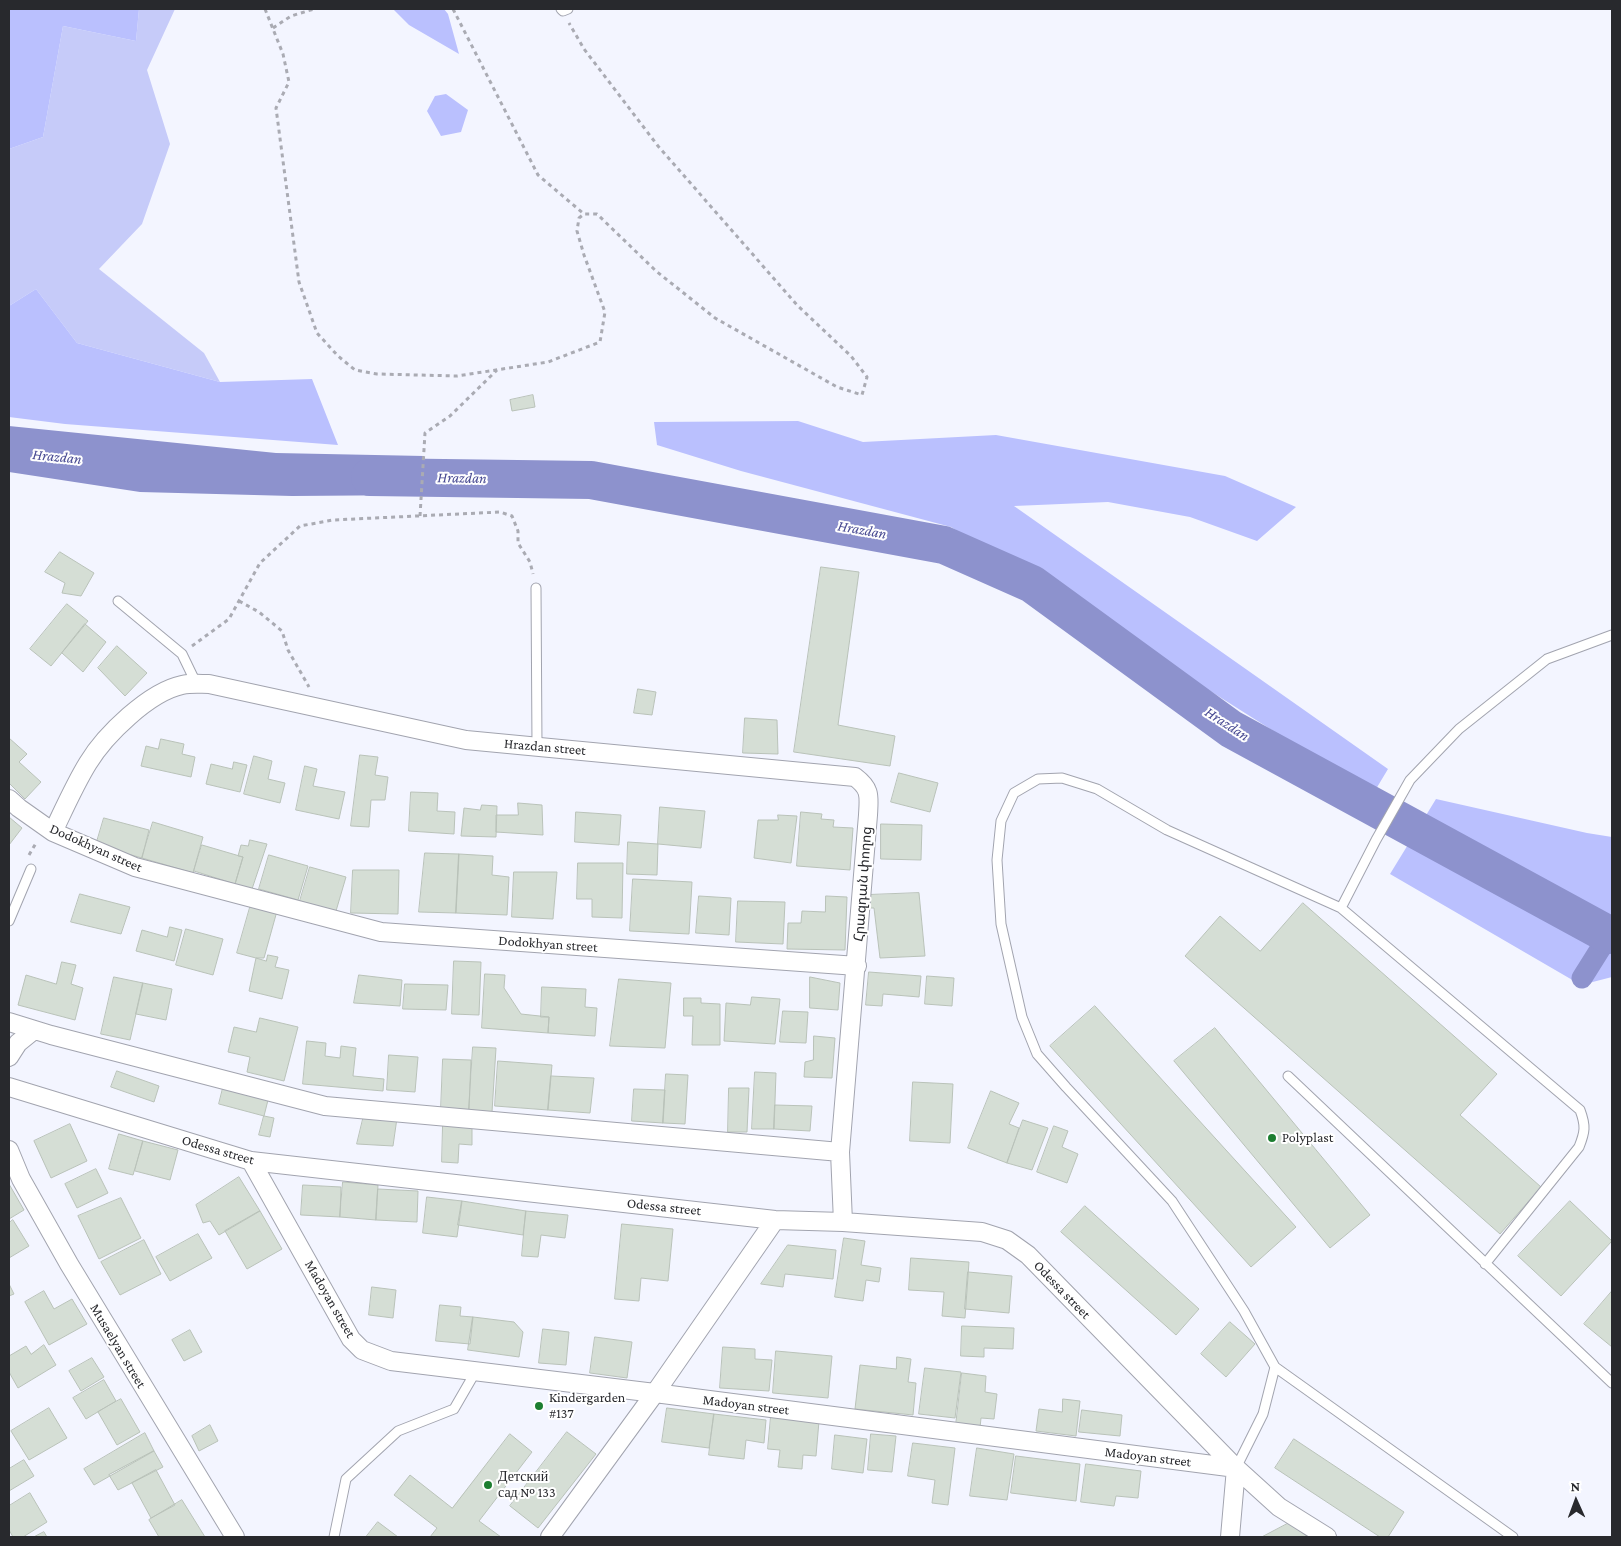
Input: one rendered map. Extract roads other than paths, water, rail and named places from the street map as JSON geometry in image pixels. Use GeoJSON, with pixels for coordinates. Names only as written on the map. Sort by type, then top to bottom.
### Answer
{"type":"FeatureCollection","features":[{"type":"Feature","properties":{"kind":"street","name":"Hrazdan street"},"geometry":{"type":"LineString","coordinates":[[196,683],[209,684],[466,740],[537,746]]}},
{"type":"Feature","properties":{"kind":"street"},"geometry":{"type":"LineString","coordinates":[[45,833],[88,763],[117,727],[143,706],[169,689],[196,683]]}},
{"type":"Feature","properties":{"kind":"street","name":"Հրազդան փողոց"},"geometry":{"type":"LineString","coordinates":[[537,746],[855,777],[865,784],[868,802],[856,966]]}},
{"type":"Feature","properties":{"kind":"street","name":"Dodokhyan street"},"geometry":{"type":"LineString","coordinates":[[9,799],[45,833],[135,867],[381,932],[856,966]]}},
{"type":"Feature","properties":{"kind":"street"},"geometry":{"type":"LineString","coordinates":[[843,1222],[840,1152],[856,966]]}},
{"type":"Feature","properties":{"kind":"street"},"geometry":{"type":"LineString","coordinates":[[9,1022],[325,1106],[840,1152]]}},
{"type":"Feature","properties":{"kind":"street"},"geometry":{"type":"LineString","coordinates":[[9,1058],[18,1043],[34,1030]]}},
{"type":"Feature","properties":{"kind":"street","name":"Odessa street"},"geometry":{"type":"LineString","coordinates":[[9,1087],[251,1161],[775,1220],[843,1222],[982,1232],[1008,1240],[1028,1255],[1236,1468]]}},
{"type":"Feature","properties":{"kind":"street","name":"Musaelyan street"},"geometry":{"type":"LineString","coordinates":[[9,1150],[20,1179],[69,1264],[235,1537]]}},
{"type":"Feature","properties":{"kind":"street","name":"Madoyan street"},"geometry":{"type":"LineString","coordinates":[[251,1161],[351,1339],[362,1350],[391,1361],[1236,1468]]}},
{"type":"Feature","properties":{"kind":"street"},"geometry":{"type":"LineString","coordinates":[[550,1537],[655,1393],[775,1220]]}},
{"type":"Feature","properties":{"kind":"street"},"geometry":{"type":"LineString","coordinates":[[1230,1537],[1236,1468]]}},
{"type":"Feature","properties":{"kind":"street"},"geometry":{"type":"LineString","coordinates":[[1236,1468],[1279,1507],[1328,1537]]}},
{"type":"Feature","properties":{"kind":"lane"},"geometry":{"type":"LineString","coordinates":[[536,588],[537,746]]}},
{"type":"Feature","properties":{"kind":"lane"},"geometry":{"type":"LineString","coordinates":[[118,601],[182,654],[196,683]]}},
{"type":"Feature","properties":{"kind":"lane"},"geometry":{"type":"LineString","coordinates":[[1341,908],[1410,780],[1459,729],[1547,660],[1612,634]]}},
{"type":"Feature","properties":{"kind":"lane"},"geometry":{"type":"LineString","coordinates":[[1485,1264],[1579,1148],[1584,1136],[1585,1124],[1580,1110],[1341,908],[1167,830],[1097,789],[1062,778],[1038,780],[1014,793],[1001,821],[996,860],[1001,924],[1022,1017],[1037,1054],[1066,1088],[1172,1201],[1244,1311],[1275,1367],[1513,1537]]}},
{"type":"Feature","properties":{"kind":"lane"},"geometry":{"type":"LineString","coordinates":[[9,921],[32,869]]}},
{"type":"Feature","properties":{"kind":"lane"},"geometry":{"type":"LineString","coordinates":[[1288,1076],[1612,1383]]}},
{"type":"Feature","properties":{"kind":"lane"},"geometry":{"type":"LineString","coordinates":[[1236,1468],[1263,1414],[1275,1367]]}},
{"type":"Feature","properties":{"kind":"lane"},"geometry":{"type":"LineString","coordinates":[[334,1537],[346,1479],[398,1431],[454,1409],[476,1371]]}},
{"type":"Feature","properties":{"kind":"water"},"geometry":{"type":"Polygon","coordinates":[[[9,426],[276,453],[424,456],[421,495],[292,496],[140,492],[9,472],[9,426]]]}},
{"type":"Feature","properties":{"kind":"waterway","name":"Hrazdan"},"geometry":{"type":"LineString","coordinates":[[370,477],[591,480],[944,545],[1032,584],[1231,729],[1609,935],[1612,934]]}},
{"type":"Feature","properties":{"kind":"waterway"},"geometry":{"type":"LineString","coordinates":[[1582,978],[1609,935]]}},
{"type":"Feature","properties":{"kind":"place","name":"Polyplast"},"geometry":{"type":"Point","coordinates":[1272,1138]}},
{"type":"Feature","properties":{"kind":"place","name":"Kindergarden #137"},"geometry":{"type":"Point","coordinates":[539,1406]}},
{"type":"Feature","properties":{"kind":"place","name":"Детский сад № 133"},"geometry":{"type":"Point","coordinates":[488,1485]}}]}
